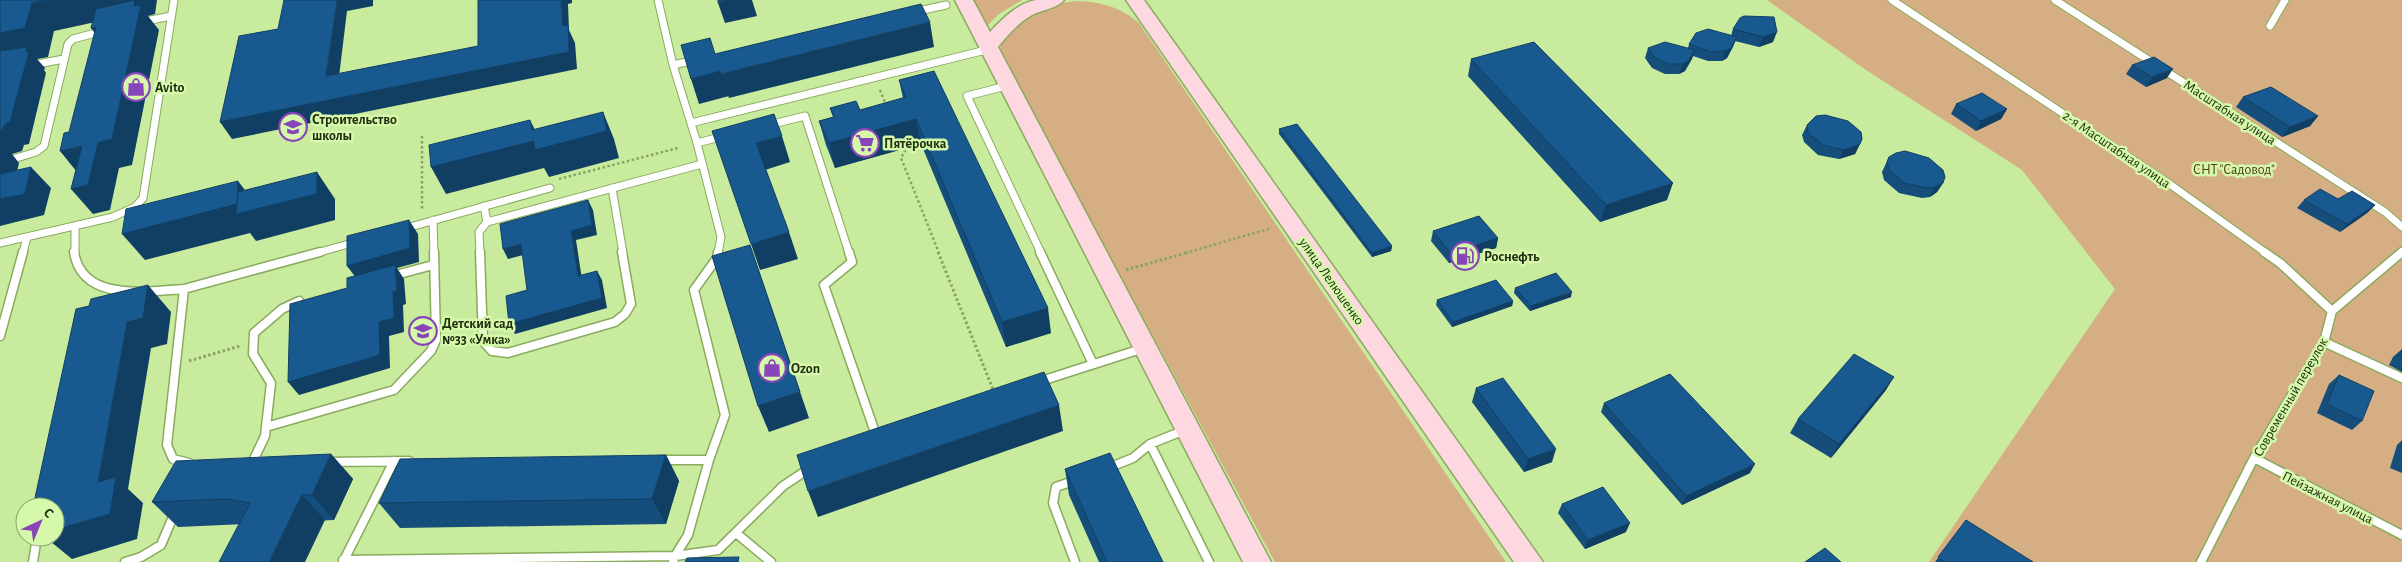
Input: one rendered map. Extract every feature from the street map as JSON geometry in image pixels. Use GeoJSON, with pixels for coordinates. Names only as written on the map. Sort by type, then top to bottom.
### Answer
{"type":"FeatureCollection","features":[{"type":"Feature","properties":{"kind":"street"},"geometry":{"type":"LineString","coordinates":[[990,47],[1003,27],[1021,13],[1042,3],[1055,0]]}},
{"type":"Feature","properties":{"kind":"street"},"geometry":{"type":"LineString","coordinates":[[1116,0],[1139,6]]}},
{"type":"Feature","properties":{"kind":"street"},"geometry":{"type":"LineString","coordinates":[[955,3],[990,47],[1257,562]]}},
{"type":"Feature","properties":{"kind":"street","name":"улица Лелюшенко"},"geometry":{"type":"LineString","coordinates":[[1139,6],[1529,562]]}},
{"type":"Feature","properties":{"kind":"lane"},"geometry":{"type":"LineString","coordinates":[[0,243],[114,217],[134,207],[143,198],[174,0]]}},
{"type":"Feature","properties":{"kind":"lane"},"geometry":{"type":"LineString","coordinates":[[658,0],[673,65],[697,143],[720,237],[717,258],[694,290],[725,415],[709,460],[688,535],[674,559]]}},
{"type":"Feature","properties":{"kind":"lane","name":"2-я Масштабная улица"},"geometry":{"type":"LineString","coordinates":[[1892,0],[2171,185],[2280,263],[2332,312]]}},
{"type":"Feature","properties":{"kind":"lane","name":"Масштабная улица"},"geometry":{"type":"LineString","coordinates":[[2055,0],[2385,212],[2402,227]]}},
{"type":"Feature","properties":{"kind":"lane"},"geometry":{"type":"LineString","coordinates":[[2270,26],[2285,0]]}},
{"type":"Feature","properties":{"kind":"lane"},"geometry":{"type":"LineString","coordinates":[[907,14],[955,3]]}},
{"type":"Feature","properties":{"kind":"lane"},"geometry":{"type":"LineString","coordinates":[[133,24],[171,16]]}},
{"type":"Feature","properties":{"kind":"lane"},"geometry":{"type":"LineString","coordinates":[[0,163],[36,152],[44,146],[68,44],[73,39],[114,28]]}},
{"type":"Feature","properties":{"kind":"lane"},"geometry":{"type":"LineString","coordinates":[[691,123],[875,78],[990,47]]}},
{"type":"Feature","properties":{"kind":"lane"},"geometry":{"type":"LineString","coordinates":[[673,65],[702,58]]}},
{"type":"Feature","properties":{"kind":"lane"},"geometry":{"type":"LineString","coordinates":[[28,66],[64,59]]}},
{"type":"Feature","properties":{"kind":"lane"},"geometry":{"type":"LineString","coordinates":[[1010,85],[967,96],[1093,364]]}},
{"type":"Feature","properties":{"kind":"lane"},"geometry":{"type":"LineString","coordinates":[[760,127],[805,116],[852,262],[824,285],[877,438]]}},
{"type":"Feature","properties":{"kind":"lane"},"geometry":{"type":"LineString","coordinates":[[697,143],[733,134]]}},
{"type":"Feature","properties":{"kind":"lane"},"geometry":{"type":"LineString","coordinates":[[612,188],[631,304],[630,309],[615,322],[508,353],[492,351],[483,341],[479,232],[486,222],[612,188],[702,164]]}},
{"type":"Feature","properties":{"kind":"lane"},"geometry":{"type":"LineString","coordinates":[[394,231],[550,188]]}},
{"type":"Feature","properties":{"kind":"lane"},"geometry":{"type":"LineString","coordinates":[[484,206],[486,222]]}},
{"type":"Feature","properties":{"kind":"lane"},"geometry":{"type":"LineString","coordinates":[[266,426],[388,392],[399,385],[431,351],[436,340],[433,220]]}},
{"type":"Feature","properties":{"kind":"lane"},"geometry":{"type":"LineString","coordinates":[[75,226],[75,256],[81,273],[99,288],[126,291],[184,289],[365,239]]}},
{"type":"Feature","properties":{"kind":"lane"},"geometry":{"type":"LineString","coordinates":[[0,336],[27,237]]}},
{"type":"Feature","properties":{"kind":"lane"},"geometry":{"type":"LineString","coordinates":[[2332,312],[2402,252]]}},
{"type":"Feature","properties":{"kind":"lane"},"geometry":{"type":"LineString","coordinates":[[386,278],[434,265]]}},
{"type":"Feature","properties":{"kind":"lane"},"geometry":{"type":"LineString","coordinates":[[184,289],[167,445],[173,459],[195,464],[191,473]]}},
{"type":"Feature","properties":{"kind":"lane"},"geometry":{"type":"LineString","coordinates":[[252,463],[265,436],[271,383],[253,354],[254,331],[282,309],[311,298]]}},
{"type":"Feature","properties":{"kind":"lane","name":"Современный переулок"},"geometry":{"type":"LineString","coordinates":[[2201,562],[2254,458],[2324,342],[2332,312]]}},
{"type":"Feature","properties":{"kind":"lane"},"geometry":{"type":"LineString","coordinates":[[2324,342],[2402,378]]}},
{"type":"Feature","properties":{"kind":"lane"},"geometry":{"type":"LineString","coordinates":[[1031,385],[1146,347]]}},
{"type":"Feature","properties":{"kind":"lane"},"geometry":{"type":"LineString","coordinates":[[1099,471],[1133,458],[1150,444],[1188,429]]}},
{"type":"Feature","properties":{"kind":"lane"},"geometry":{"type":"LineString","coordinates":[[865,443],[886,435]]}},
{"type":"Feature","properties":{"kind":"lane"},"geometry":{"type":"LineString","coordinates":[[1150,444],[1209,562]]}},
{"type":"Feature","properties":{"kind":"lane","name":"Пейзажная улица"},"geometry":{"type":"LineString","coordinates":[[2254,458],[2402,535]]}},
{"type":"Feature","properties":{"kind":"lane"},"geometry":{"type":"LineString","coordinates":[[650,460],[709,460]]}},
{"type":"Feature","properties":{"kind":"lane"},"geometry":{"type":"LineString","coordinates":[[394,461],[343,561],[674,559],[718,550],[783,486],[815,465]]}},
{"type":"Feature","properties":{"kind":"lane"},"geometry":{"type":"LineString","coordinates":[[318,462],[414,461]]}},
{"type":"Feature","properties":{"kind":"lane"},"geometry":{"type":"LineString","coordinates":[[243,463],[262,463]]}},
{"type":"Feature","properties":{"kind":"lane"},"geometry":{"type":"LineString","coordinates":[[1075,562],[1053,503],[1056,487],[1082,478]]}},
{"type":"Feature","properties":{"kind":"lane"},"geometry":{"type":"LineString","coordinates":[[125,562],[141,557],[161,545],[180,500]]}},
{"type":"Feature","properties":{"kind":"lane"},"geometry":{"type":"LineString","coordinates":[[736,533],[771,562]]}},
{"type":"Feature","properties":{"kind":"lane"},"geometry":{"type":"LineString","coordinates":[[33,562],[35,547]]}},
{"type":"Feature","properties":{"kind":"path"},"geometry":{"type":"LineString","coordinates":[[875,78],[886,105]]}},
{"type":"Feature","properties":{"kind":"path"},"geometry":{"type":"LineString","coordinates":[[422,136],[422,223]]}},
{"type":"Feature","properties":{"kind":"path"},"geometry":{"type":"LineString","coordinates":[[902,142],[906,152],[901,158],[995,397]]}},
{"type":"Feature","properties":{"kind":"path"},"geometry":{"type":"LineString","coordinates":[[550,188],[555,180],[678,148]]}},
{"type":"Feature","properties":{"kind":"path"},"geometry":{"type":"LineString","coordinates":[[1109,275],[1290,223]]}},
{"type":"Feature","properties":{"kind":"path"},"geometry":{"type":"LineString","coordinates":[[176,364],[254,342]]}},
{"type":"Feature","properties":{"kind":"green space"},"geometry":{"type":"Polygon","coordinates":[[[969,0],[1022,0],[999,14],[983,30],[969,0]]]}},
{"type":"Feature","properties":{"kind":"green space","name":"СНТ \"Садовод\""},"geometry":{"type":"Polygon","coordinates":[[[1767,0],[2402,0],[2402,562],[1929,562],[2115,289],[2022,170],[1866,70],[1767,0]]]}},
{"type":"Feature","properties":{"kind":"green space"},"geometry":{"type":"Polygon","coordinates":[[[1077,1],[1110,6],[1125,13],[1139,23],[1506,562],[1275,562],[1000,53],[1002,40],[1009,29],[1025,15],[1056,4],[1077,1]]]}},
{"type":"Feature","properties":{"kind":"building"},"geometry":{"type":"Polygon","coordinates":[[[0,0],[47,0],[32,3],[25,28],[0,33],[0,0]]]}},
{"type":"Feature","properties":{"kind":"building"},"geometry":{"type":"Polygon","coordinates":[[[135,0],[134,6],[141,5],[112,139],[98,143],[88,185],[71,189],[82,146],[60,151],[64,133],[69,132],[96,27],[91,28],[96,9],[135,0]]]}},
{"type":"Feature","properties":{"kind":"building"},"geometry":{"type":"Polygon","coordinates":[[[284,0],[337,0],[326,76],[478,46],[478,0],[561,0],[563,26],[568,25],[569,52],[220,122],[239,36],[278,29],[284,0]]]}},
{"type":"Feature","properties":{"kind":"building"},"geometry":{"type":"Polygon","coordinates":[[[718,0],[729,0],[718,3],[718,0]]]}},
{"type":"Feature","properties":{"kind":"building"},"geometry":{"type":"Polygon","coordinates":[[[921,4],[930,22],[721,74],[720,71],[691,79],[681,45],[710,38],[715,54],[921,4]]]}},
{"type":"Feature","properties":{"kind":"building"},"geometry":{"type":"Polygon","coordinates":[[[1744,16],[1774,17],[1777,32],[1763,37],[1733,29],[1740,18],[1744,16]]]}},
{"type":"Feature","properties":{"kind":"building"},"geometry":{"type":"Polygon","coordinates":[[[1708,29],[1737,37],[1730,49],[1725,51],[1711,52],[1689,44],[1696,33],[1708,29]]]}},
{"type":"Feature","properties":{"kind":"building"},"geometry":{"type":"Polygon","coordinates":[[[1534,42],[1673,183],[1606,205],[1471,59],[1534,42]]]}},
{"type":"Feature","properties":{"kind":"building"},"geometry":{"type":"Polygon","coordinates":[[[1665,42],[1695,50],[1688,61],[1683,64],[1668,64],[1655,58],[1648,48],[1665,42]]]}},
{"type":"Feature","properties":{"kind":"building"},"geometry":{"type":"Polygon","coordinates":[[[27,47],[26,52],[29,52],[10,122],[5,124],[3,129],[0,130],[0,51],[27,47]]]}},
{"type":"Feature","properties":{"kind":"building"},"geometry":{"type":"Polygon","coordinates":[[[2154,57],[2173,69],[2152,77],[2132,65],[2154,57]]]}},
{"type":"Feature","properties":{"kind":"building"},"geometry":{"type":"Polygon","coordinates":[[[934,71],[1048,308],[1002,322],[916,119],[829,143],[819,121],[834,117],[830,108],[856,101],[860,110],[906,97],[899,80],[934,71]]]}},
{"type":"Feature","properties":{"kind":"building"},"geometry":{"type":"Polygon","coordinates":[[[2271,87],[2318,116],[2290,127],[2243,97],[2271,87]]]}},
{"type":"Feature","properties":{"kind":"building"},"geometry":{"type":"Polygon","coordinates":[[[1982,93],[2007,109],[1981,121],[1956,104],[1982,93]]]}},
{"type":"Feature","properties":{"kind":"building"},"geometry":{"type":"Polygon","coordinates":[[[603,112],[607,131],[535,150],[534,141],[431,167],[429,145],[530,120],[532,130],[603,112]]]}},
{"type":"Feature","properties":{"kind":"building"},"geometry":{"type":"Polygon","coordinates":[[[774,114],[782,136],[756,143],[789,232],[751,244],[712,131],[774,114]]]}},
{"type":"Feature","properties":{"kind":"building"},"geometry":{"type":"Polygon","coordinates":[[[1825,115],[1848,121],[1861,132],[1862,139],[1860,144],[1844,150],[1823,145],[1808,133],[1807,125],[1816,116],[1825,115]]]}},
{"type":"Feature","properties":{"kind":"building"},"geometry":{"type":"Polygon","coordinates":[[[1297,124],[1392,246],[1372,253],[1279,129],[1297,124]]]}},
{"type":"Feature","properties":{"kind":"building"},"geometry":{"type":"Polygon","coordinates":[[[1905,151],[1929,158],[1943,170],[1945,177],[1943,183],[1927,188],[1904,183],[1889,170],[1887,162],[1889,157],[1905,151]]]}},
{"type":"Feature","properties":{"kind":"building"},"geometry":{"type":"Polygon","coordinates":[[[31,167],[25,194],[0,199],[0,174],[31,167]]]}},
{"type":"Feature","properties":{"kind":"building"},"geometry":{"type":"Polygon","coordinates":[[[317,172],[317,194],[236,214],[238,192],[317,172]]]}},
{"type":"Feature","properties":{"kind":"building"},"geometry":{"type":"Polygon","coordinates":[[[238,181],[237,204],[122,234],[126,209],[238,181]]]}},
{"type":"Feature","properties":{"kind":"building"},"geometry":{"type":"Polygon","coordinates":[[[2320,189],[2338,199],[2352,191],[2375,205],[2347,224],[2304,200],[2320,189]]]}},
{"type":"Feature","properties":{"kind":"building"},"geometry":{"type":"Polygon","coordinates":[[[588,200],[592,225],[571,231],[578,276],[597,271],[602,298],[509,324],[506,296],[527,290],[521,244],[503,249],[500,224],[588,200]]]}},
{"type":"Feature","properties":{"kind":"building"},"geometry":{"type":"Polygon","coordinates":[[[1479,216],[1498,238],[1451,254],[1433,231],[1479,216]]]}},
{"type":"Feature","properties":{"kind":"building"},"geometry":{"type":"Polygon","coordinates":[[[409,220],[410,248],[347,266],[347,236],[409,220]]]}},
{"type":"Feature","properties":{"kind":"building"},"geometry":{"type":"Polygon","coordinates":[[[750,245],[800,392],[758,406],[712,256],[750,245]]]}},
{"type":"Feature","properties":{"kind":"building"},"geometry":{"type":"Polygon","coordinates":[[[395,265],[397,291],[393,292],[394,318],[379,322],[380,355],[288,382],[290,304],[347,288],[347,278],[395,265]]]}},
{"type":"Feature","properties":{"kind":"building"},"geometry":{"type":"Polygon","coordinates":[[[1556,273],[1572,292],[1531,306],[1515,288],[1556,273]]]}},
{"type":"Feature","properties":{"kind":"building"},"geometry":{"type":"Polygon","coordinates":[[[1496,280],[1513,301],[1453,322],[1437,300],[1496,280]]]}},
{"type":"Feature","properties":{"kind":"building"},"geometry":{"type":"Polygon","coordinates":[[[148,285],[143,318],[127,322],[98,482],[116,477],[110,514],[65,527],[65,497],[35,497],[76,309],[89,306],[91,299],[148,285]]]}},
{"type":"Feature","properties":{"kind":"building"},"geometry":{"type":"Polygon","coordinates":[[[1854,354],[1894,377],[1839,444],[1798,419],[1854,354]]]}},
{"type":"Feature","properties":{"kind":"building"},"geometry":{"type":"Polygon","coordinates":[[[1044,372],[1059,405],[808,491],[797,455],[1044,372]]]}},
{"type":"Feature","properties":{"kind":"building"},"geometry":{"type":"Polygon","coordinates":[[[1670,374],[1755,464],[1686,496],[1604,403],[1670,374]]]}},
{"type":"Feature","properties":{"kind":"building"},"geometry":{"type":"Polygon","coordinates":[[[2339,375],[2374,391],[2362,421],[2327,404],[2339,375]]]}},
{"type":"Feature","properties":{"kind":"building"},"geometry":{"type":"Polygon","coordinates":[[[1503,378],[1556,449],[1528,459],[1476,388],[1503,378]]]}},
{"type":"Feature","properties":{"kind":"building"},"geometry":{"type":"Polygon","coordinates":[[[1110,453],[1163,562],[1107,562],[1065,469],[1110,453]]]}},
{"type":"Feature","properties":{"kind":"building"},"geometry":{"type":"Polygon","coordinates":[[[331,454],[312,495],[302,495],[269,562],[219,562],[250,503],[228,499],[152,502],[176,461],[331,454]]]}},
{"type":"Feature","properties":{"kind":"building"},"geometry":{"type":"Polygon","coordinates":[[[666,455],[652,499],[379,503],[400,459],[666,455]]]}},
{"type":"Feature","properties":{"kind":"building"},"geometry":{"type":"Polygon","coordinates":[[[1603,487],[1630,523],[1588,540],[1562,504],[1603,487]]]}},
{"type":"Feature","properties":{"kind":"building"},"geometry":{"type":"Polygon","coordinates":[[[1966,520],[2033,562],[1945,562],[1938,557],[1966,520]]]}},
{"type":"Feature","properties":{"kind":"building"},"geometry":{"type":"Polygon","coordinates":[[[1825,548],[1841,562],[1805,562],[1825,548]]]}},
{"type":"Feature","properties":{"kind":"building"},"geometry":{"type":"Polygon","coordinates":[[[739,557],[738,562],[685,562],[687,558],[739,557]]]}},
{"type":"Feature","properties":{"kind":"place","name":"Avito"},"geometry":{"type":"Point","coordinates":[136,87]}},
{"type":"Feature","properties":{"kind":"place","name":"Строительство школы"},"geometry":{"type":"Point","coordinates":[293,127]}},
{"type":"Feature","properties":{"kind":"place","name":"Пятёрочка"},"geometry":{"type":"Point","coordinates":[865,143]}},
{"type":"Feature","properties":{"kind":"place","name":"Роснефть"},"geometry":{"type":"Point","coordinates":[1465,256]}},
{"type":"Feature","properties":{"kind":"place","name":"Детский сад №33 «Умка»"},"geometry":{"type":"Point","coordinates":[423,331]}},
{"type":"Feature","properties":{"kind":"place","name":"Ozon"},"geometry":{"type":"Point","coordinates":[772,368]}}]}
